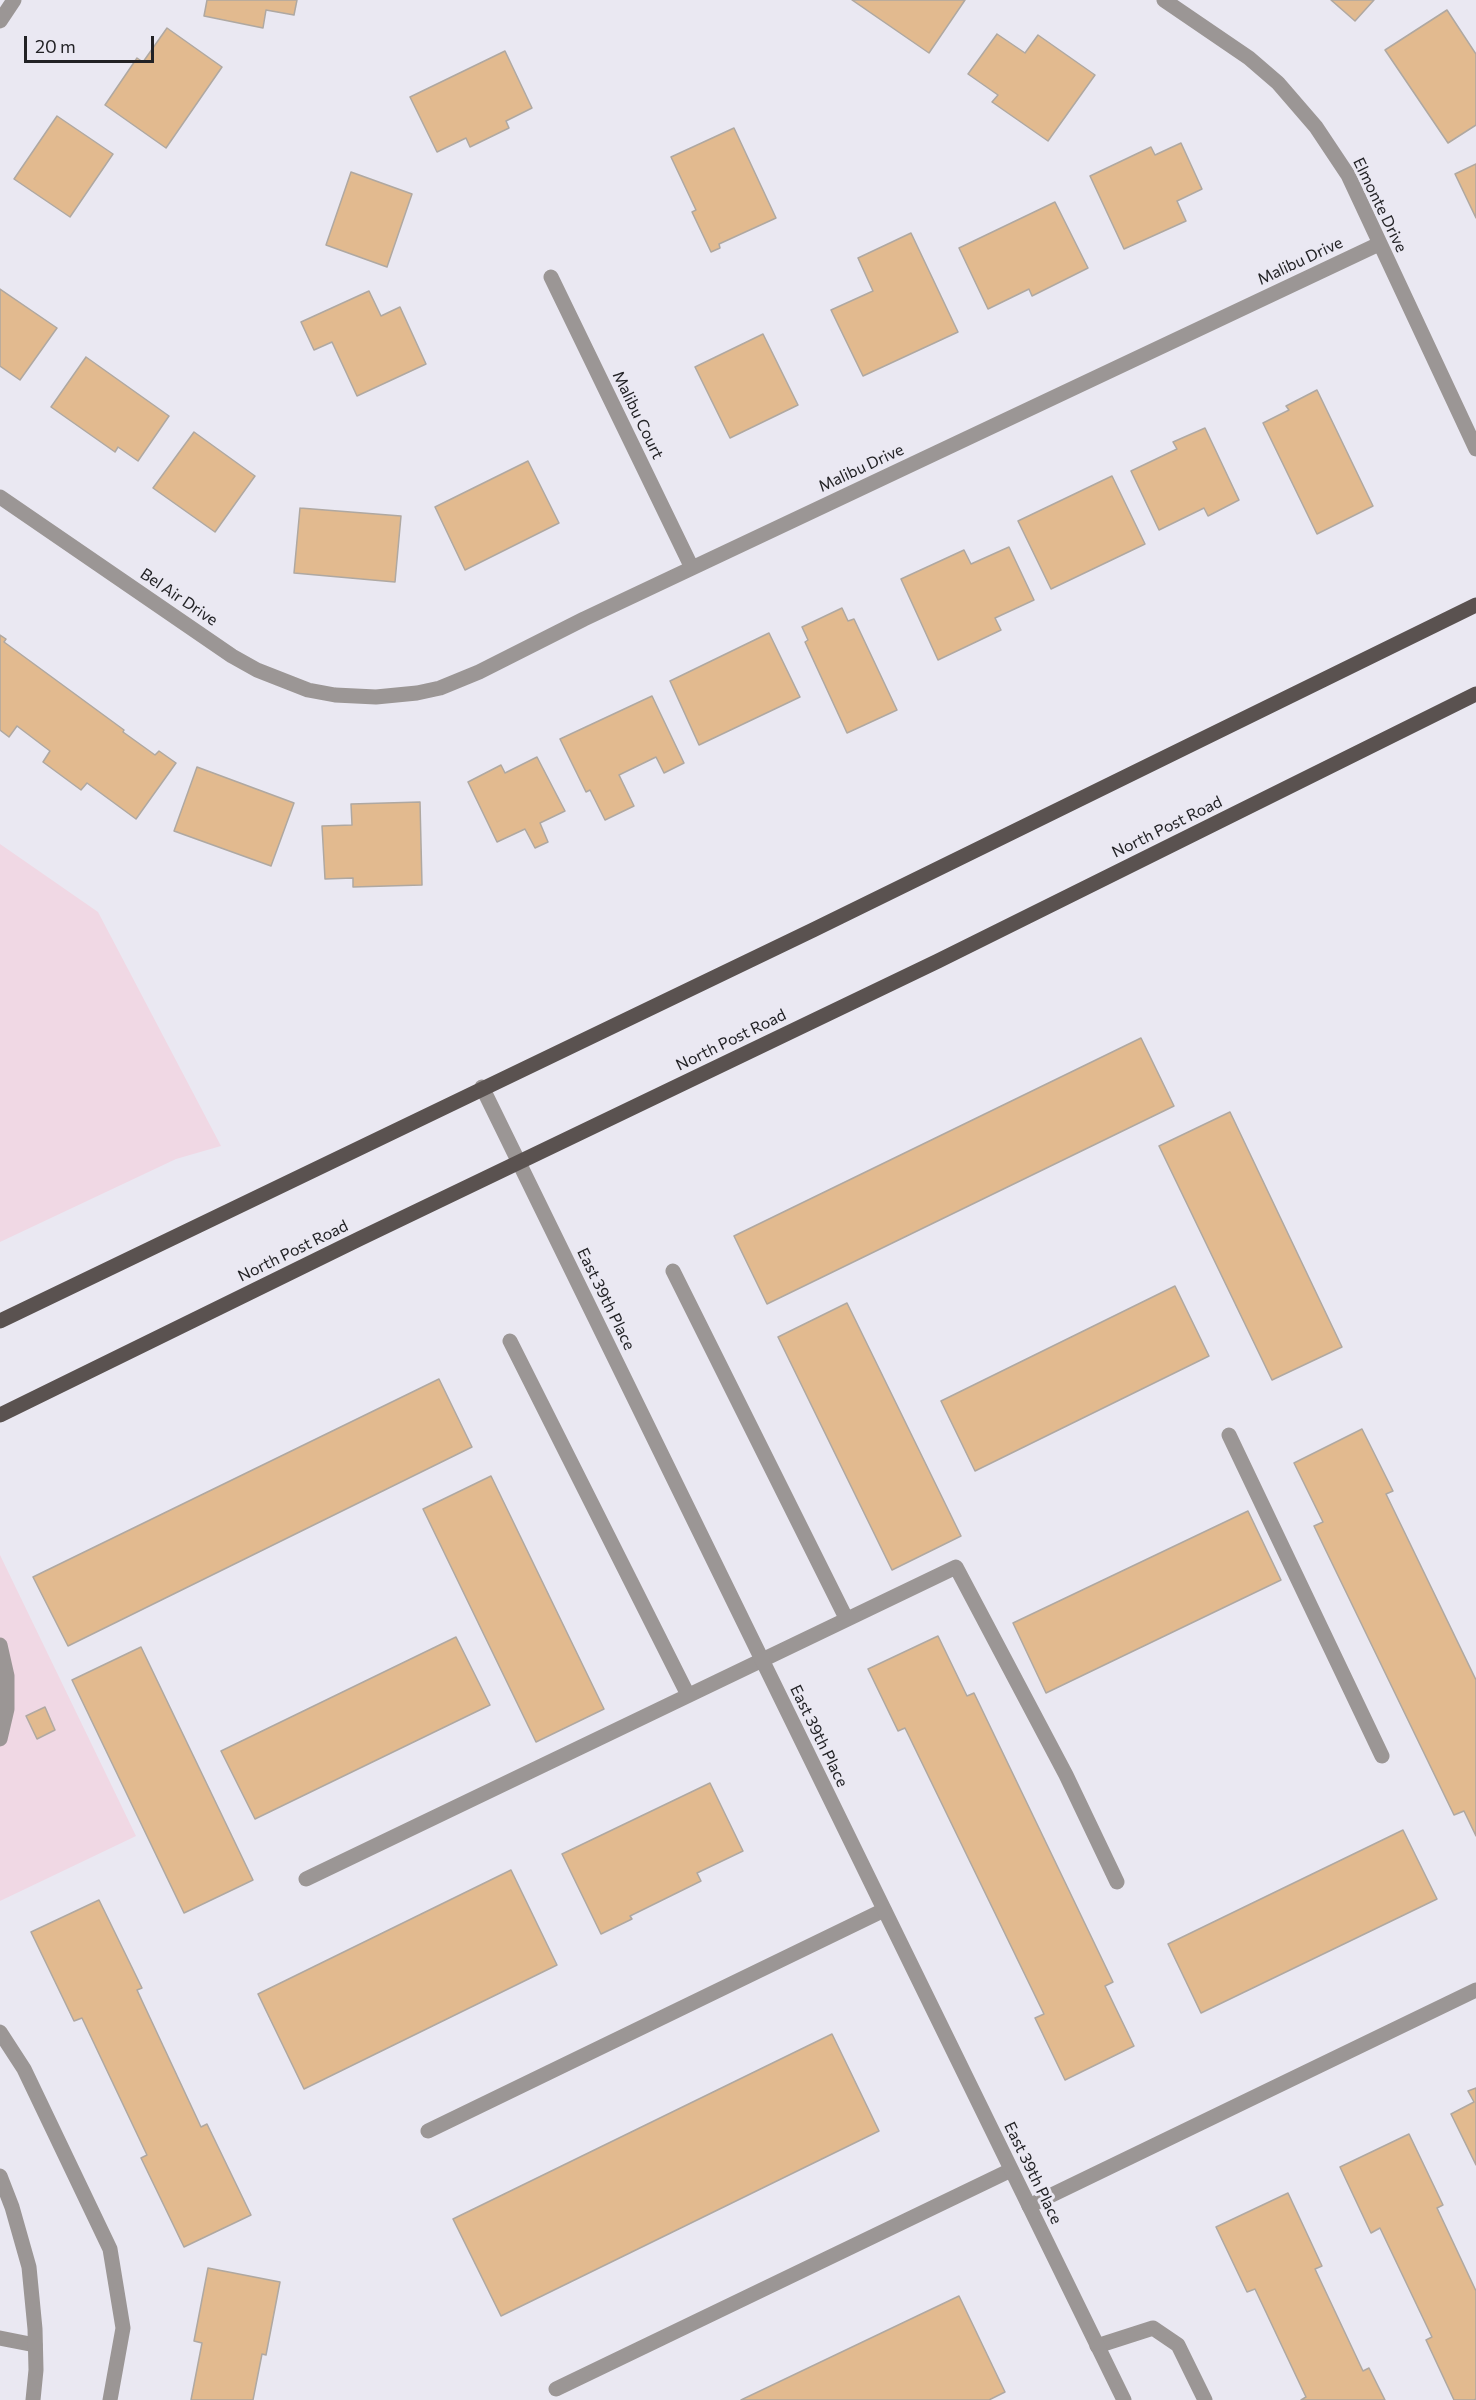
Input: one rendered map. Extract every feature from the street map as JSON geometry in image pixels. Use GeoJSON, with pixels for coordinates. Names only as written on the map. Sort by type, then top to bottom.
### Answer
{"type":"FeatureCollection","features":[{"type":"Feature","properties":{"kind":"main road"},"geometry":{"type":"LineString","coordinates":[[0,1321],[823,925],[1476,605]]}},
{"type":"Feature","properties":{"kind":"main road","name":"North Post Road"},"geometry":{"type":"LineString","coordinates":[[0,1415],[938,961],[1476,694]]}},
{"type":"Feature","properties":{"kind":"street"},"geometry":{"type":"LineString","coordinates":[[0,21],[14,0]]}},
{"type":"Feature","properties":{"kind":"street","name":"Elmonte Drive"},"geometry":{"type":"LineString","coordinates":[[1164,0],[1249,58],[1305,111],[1348,175],[1476,449]]}},
{"type":"Feature","properties":{"kind":"street","name":"Malibu Drive"},"geometry":{"type":"LineString","coordinates":[[350,696],[376,697],[410,694],[440,688],[464,679],[692,567],[1379,244]]}},
{"type":"Feature","properties":{"kind":"street","name":"Malibu Court"},"geometry":{"type":"LineString","coordinates":[[551,277],[692,567]]}},
{"type":"Feature","properties":{"kind":"street","name":"Bel Air Drive"},"geometry":{"type":"LineString","coordinates":[[0,497],[232,656],[283,681],[308,690],[350,696]]}},
{"type":"Feature","properties":{"kind":"street","name":"East 39th Place"},"geometry":{"type":"LineString","coordinates":[[483,1088],[1124,2400]]}},
{"type":"Feature","properties":{"kind":"street"},"geometry":{"type":"LineString","coordinates":[[673,1271],[846,1618]]}},
{"type":"Feature","properties":{"kind":"street"},"geometry":{"type":"LineString","coordinates":[[510,1341],[688,1695]]}},
{"type":"Feature","properties":{"kind":"street"},"geometry":{"type":"LineString","coordinates":[[1229,1435],[1382,1756]]}},
{"type":"Feature","properties":{"kind":"street"},"geometry":{"type":"LineString","coordinates":[[306,1879],[956,1567],[1066,1775],[1117,1882]]}},
{"type":"Feature","properties":{"kind":"street"},"geometry":{"type":"LineString","coordinates":[[0,1645],[7,1676],[7,1709],[0,1739]]}},
{"type":"Feature","properties":{"kind":"street"},"geometry":{"type":"LineString","coordinates":[[428,2131],[884,1910]]}},
{"type":"Feature","properties":{"kind":"street"},"geometry":{"type":"LineString","coordinates":[[1029,2206],[1476,1990]]}},
{"type":"Feature","properties":{"kind":"street"},"geometry":{"type":"LineString","coordinates":[[0,2032],[24,2069],[111,2249],[123,2328],[110,2400]]}},
{"type":"Feature","properties":{"kind":"street"},"geometry":{"type":"LineString","coordinates":[[556,2389],[1011,2170]]}},
{"type":"Feature","properties":{"kind":"street"},"geometry":{"type":"LineString","coordinates":[[0,2176],[12,2207],[29,2267],[35,2329],[36,2370],[33,2400]]}},
{"type":"Feature","properties":{"kind":"street"},"geometry":{"type":"LineString","coordinates":[[1097,2346],[1153,2328],[1178,2345],[1205,2400]]}},
{"type":"Feature","properties":{"kind":"street"},"geometry":{"type":"LineString","coordinates":[[0,2338],[35,2345]]}},
{"type":"Feature","properties":{"kind":"shaded area"},"geometry":{"type":"Polygon","coordinates":[[[0,844],[98,912],[221,1146],[176,1159],[0,1242],[0,844]]]}},
{"type":"Feature","properties":{"kind":"shaded area"},"geometry":{"type":"Polygon","coordinates":[[[0,1555],[136,1836],[0,1901],[0,1555]]]}},
{"type":"Feature","properties":{"kind":"building"},"geometry":{"type":"Polygon","coordinates":[[[207,0],[297,0],[294,15],[266,10],[263,28],[204,16],[207,0]]]}},
{"type":"Feature","properties":{"kind":"building"},"geometry":{"type":"Polygon","coordinates":[[[852,0],[965,0],[929,53],[852,0]]]}},
{"type":"Feature","properties":{"kind":"building"},"geometry":{"type":"Polygon","coordinates":[[[1331,0],[1374,0],[1355,21],[1331,0]]]}},
{"type":"Feature","properties":{"kind":"building"},"geometry":{"type":"Polygon","coordinates":[[[1447,10],[1476,54],[1476,125],[1448,143],[1385,50],[1447,10]]]}},
{"type":"Feature","properties":{"kind":"building"},"geometry":{"type":"Polygon","coordinates":[[[167,28],[222,67],[166,148],[105,105],[137,58],[143,62],[167,28]]]}},
{"type":"Feature","properties":{"kind":"building"},"geometry":{"type":"Polygon","coordinates":[[[997,34],[1025,53],[1038,35],[1095,75],[1048,141],[992,102],[998,95],[968,74],[997,34]]]}},
{"type":"Feature","properties":{"kind":"building"},"geometry":{"type":"Polygon","coordinates":[[[505,51],[532,108],[506,121],[509,128],[470,147],[466,138],[437,152],[410,97],[505,51]]]}},
{"type":"Feature","properties":{"kind":"building"},"geometry":{"type":"Polygon","coordinates":[[[57,116],[113,154],[70,217],[14,179],[57,116]]]}},
{"type":"Feature","properties":{"kind":"building"},"geometry":{"type":"Polygon","coordinates":[[[734,128],[776,218],[719,244],[720,248],[711,252],[692,212],[696,210],[671,157],[734,128]]]}},
{"type":"Feature","properties":{"kind":"building"},"geometry":{"type":"Polygon","coordinates":[[[1181,143],[1202,189],[1177,201],[1186,221],[1124,249],[1090,176],[1151,147],[1155,155],[1181,143]]]}},
{"type":"Feature","properties":{"kind":"building"},"geometry":{"type":"Polygon","coordinates":[[[1476,164],[1476,218],[1455,174],[1476,164]]]}},
{"type":"Feature","properties":{"kind":"building"},"geometry":{"type":"Polygon","coordinates":[[[351,172],[412,194],[387,267],[326,245],[351,172]]]}},
{"type":"Feature","properties":{"kind":"building"},"geometry":{"type":"Polygon","coordinates":[[[1055,202],[1088,268],[1032,296],[1029,289],[988,309],[959,248],[1055,202]]]}},
{"type":"Feature","properties":{"kind":"building"},"geometry":{"type":"Polygon","coordinates":[[[911,233],[958,332],[863,376],[831,310],[873,291],[858,258],[911,233]]]}},
{"type":"Feature","properties":{"kind":"building"},"geometry":{"type":"Polygon","coordinates":[[[0,289],[57,328],[20,380],[0,366],[0,289]]]}},
{"type":"Feature","properties":{"kind":"building"},"geometry":{"type":"Polygon","coordinates":[[[369,291],[381,316],[400,307],[426,364],[357,396],[332,342],[314,350],[301,322],[369,291]]]}},
{"type":"Feature","properties":{"kind":"building"},"geometry":{"type":"Polygon","coordinates":[[[763,334],[798,405],[730,438],[695,367],[763,334]]]}},
{"type":"Feature","properties":{"kind":"building"},"geometry":{"type":"Polygon","coordinates":[[[86,357],[169,416],[138,461],[118,447],[115,452],[51,407],[86,357]]]}},
{"type":"Feature","properties":{"kind":"building"},"geometry":{"type":"Polygon","coordinates":[[[1317,390],[1373,506],[1317,534],[1263,423],[1289,410],[1286,406],[1317,390]]]}},
{"type":"Feature","properties":{"kind":"building"},"geometry":{"type":"Polygon","coordinates":[[[1205,428],[1239,500],[1208,516],[1204,508],[1159,530],[1131,471],[1177,449],[1173,442],[1205,428]]]}},
{"type":"Feature","properties":{"kind":"building"},"geometry":{"type":"Polygon","coordinates":[[[194,432],[255,476],[215,532],[153,488],[194,432]]]}},
{"type":"Feature","properties":{"kind":"building"},"geometry":{"type":"Polygon","coordinates":[[[528,461],[559,523],[465,570],[435,507],[528,461]]]}},
{"type":"Feature","properties":{"kind":"building"},"geometry":{"type":"Polygon","coordinates":[[[1112,476],[1145,544],[1051,589],[1018,521],[1112,476]]]}},
{"type":"Feature","properties":{"kind":"building"},"geometry":{"type":"Polygon","coordinates":[[[300,508],[401,516],[395,582],[294,573],[300,508]]]}},
{"type":"Feature","properties":{"kind":"building"},"geometry":{"type":"Polygon","coordinates":[[[1009,547],[1034,600],[995,618],[1001,630],[938,660],[901,579],[964,550],[971,564],[1009,547]]]}},
{"type":"Feature","properties":{"kind":"building"},"geometry":{"type":"Polygon","coordinates":[[[842,608],[848,621],[854,619],[897,710],[847,733],[805,642],[808,640],[802,627],[842,608]]]}},
{"type":"Feature","properties":{"kind":"building"},"geometry":{"type":"Polygon","coordinates":[[[769,633],[800,697],[699,745],[670,681],[769,633]]]}},
{"type":"Feature","properties":{"kind":"building"},"geometry":{"type":"Polygon","coordinates":[[[0,635],[6,639],[4,642],[124,730],[123,732],[155,755],[159,751],[176,763],[136,819],[87,783],[81,790],[43,762],[50,751],[17,726],[9,737],[0,730],[0,635]]]}},
{"type":"Feature","properties":{"kind":"building"},"geometry":{"type":"Polygon","coordinates":[[[652,696],[684,763],[664,773],[656,757],[619,775],[634,806],[605,820],[590,790],[586,792],[560,739],[652,696]]]}},
{"type":"Feature","properties":{"kind":"building"},"geometry":{"type":"Polygon","coordinates":[[[537,757],[565,811],[540,823],[548,842],[535,848],[525,829],[497,842],[468,782],[501,765],[505,773],[537,757]]]}},
{"type":"Feature","properties":{"kind":"building"},"geometry":{"type":"Polygon","coordinates":[[[197,767],[294,803],[271,866],[174,831],[197,767]]]}},
{"type":"Feature","properties":{"kind":"building"},"geometry":{"type":"Polygon","coordinates":[[[420,802],[422,885],[353,887],[353,878],[325,879],[322,826],[352,825],[351,804],[420,802]]]}},
{"type":"Feature","properties":{"kind":"building"},"geometry":{"type":"Polygon","coordinates":[[[1141,1038],[1174,1106],[767,1304],[734,1236],[1141,1038]]]}},
{"type":"Feature","properties":{"kind":"building"},"geometry":{"type":"Polygon","coordinates":[[[1230,1112],[1342,1347],[1272,1380],[1159,1146],[1230,1112]]]}},
{"type":"Feature","properties":{"kind":"building"},"geometry":{"type":"Polygon","coordinates":[[[1175,1286],[1209,1356],[975,1471],[941,1401],[1175,1286]]]}},
{"type":"Feature","properties":{"kind":"building"},"geometry":{"type":"Polygon","coordinates":[[[847,1303],[961,1536],[892,1570],[778,1337],[847,1303]]]}},
{"type":"Feature","properties":{"kind":"building"},"geometry":{"type":"Polygon","coordinates":[[[439,1379],[472,1447],[68,1646],[33,1577],[439,1379]]]}},
{"type":"Feature","properties":{"kind":"building"},"geometry":{"type":"Polygon","coordinates":[[[1362,1429],[1393,1491],[1386,1494],[1476,1680],[1476,1836],[1464,1811],[1454,1815],[1314,1526],[1323,1522],[1294,1463],[1362,1429]]]}},
{"type":"Feature","properties":{"kind":"building"},"geometry":{"type":"Polygon","coordinates":[[[491,1476],[604,1709],[536,1742],[423,1509],[491,1476]]]}},
{"type":"Feature","properties":{"kind":"building"},"geometry":{"type":"Polygon","coordinates":[[[1248,1511],[1281,1580],[1046,1693],[1013,1623],[1248,1511]]]}},
{"type":"Feature","properties":{"kind":"building"},"geometry":{"type":"Polygon","coordinates":[[[938,1636],[967,1696],[974,1693],[1113,1982],[1105,1986],[1134,2046],[1065,2080],[1035,2018],[1044,2014],[905,1728],[898,1731],[868,1669],[938,1636]]]}},
{"type":"Feature","properties":{"kind":"building"},"geometry":{"type":"Polygon","coordinates":[[[456,1637],[490,1705],[255,1819],[221,1751],[456,1637]]]}},
{"type":"Feature","properties":{"kind":"building"},"geometry":{"type":"Polygon","coordinates":[[[141,1647],[253,1880],[184,1913],[72,1680],[141,1647]]]}},
{"type":"Feature","properties":{"kind":"building"},"geometry":{"type":"Polygon","coordinates":[[[45,1707],[55,1730],[37,1739],[26,1716],[45,1707]]]}},
{"type":"Feature","properties":{"kind":"building"},"geometry":{"type":"Polygon","coordinates":[[[710,1783],[743,1851],[697,1873],[701,1881],[630,1916],[632,1919],[601,1934],[562,1854],[710,1783]]]}},
{"type":"Feature","properties":{"kind":"building"},"geometry":{"type":"Polygon","coordinates":[[[1403,1830],[1437,1899],[1201,2013],[1168,1944],[1403,1830]]]}},
{"type":"Feature","properties":{"kind":"building"},"geometry":{"type":"Polygon","coordinates":[[[511,1870],[557,1965],[304,2089],[258,1994],[511,1870]]]}},
{"type":"Feature","properties":{"kind":"building"},"geometry":{"type":"Polygon","coordinates":[[[99,1900],[142,1988],[137,1990],[201,2127],[207,2124],[251,2215],[184,2247],[141,2158],[147,2155],[82,2018],[74,2021],[31,1932],[99,1900]]]}},
{"type":"Feature","properties":{"kind":"building"},"geometry":{"type":"Polygon","coordinates":[[[832,2034],[879,2131],[501,2316],[453,2219],[832,2034]]]}},
{"type":"Feature","properties":{"kind":"building"},"geometry":{"type":"Polygon","coordinates":[[[1476,2088],[1476,2165],[1451,2114],[1474,2102],[1468,2091],[1476,2088]]]}},
{"type":"Feature","properties":{"kind":"building"},"geometry":{"type":"Polygon","coordinates":[[[1409,2134],[1443,2205],[1437,2208],[1476,2291],[1476,2399],[1474,2400],[1454,2400],[1426,2340],[1432,2337],[1380,2228],[1371,2233],[1340,2167],[1409,2134]]]}},
{"type":"Feature","properties":{"kind":"building"},"geometry":{"type":"Polygon","coordinates":[[[1288,2193],[1322,2266],[1315,2269],[1363,2371],[1369,2368],[1385,2400],[1301,2400],[1306,2397],[1255,2289],[1247,2292],[1216,2227],[1288,2193]]]}},
{"type":"Feature","properties":{"kind":"building"},"geometry":{"type":"Polygon","coordinates":[[[208,2268],[280,2282],[266,2355],[262,2354],[253,2400],[191,2400],[202,2343],[194,2341],[208,2268]]]}},
{"type":"Feature","properties":{"kind":"building"},"geometry":{"type":"Polygon","coordinates":[[[959,2296],[1005,2392],[989,2400],[741,2400],[959,2296]]]}}]}
